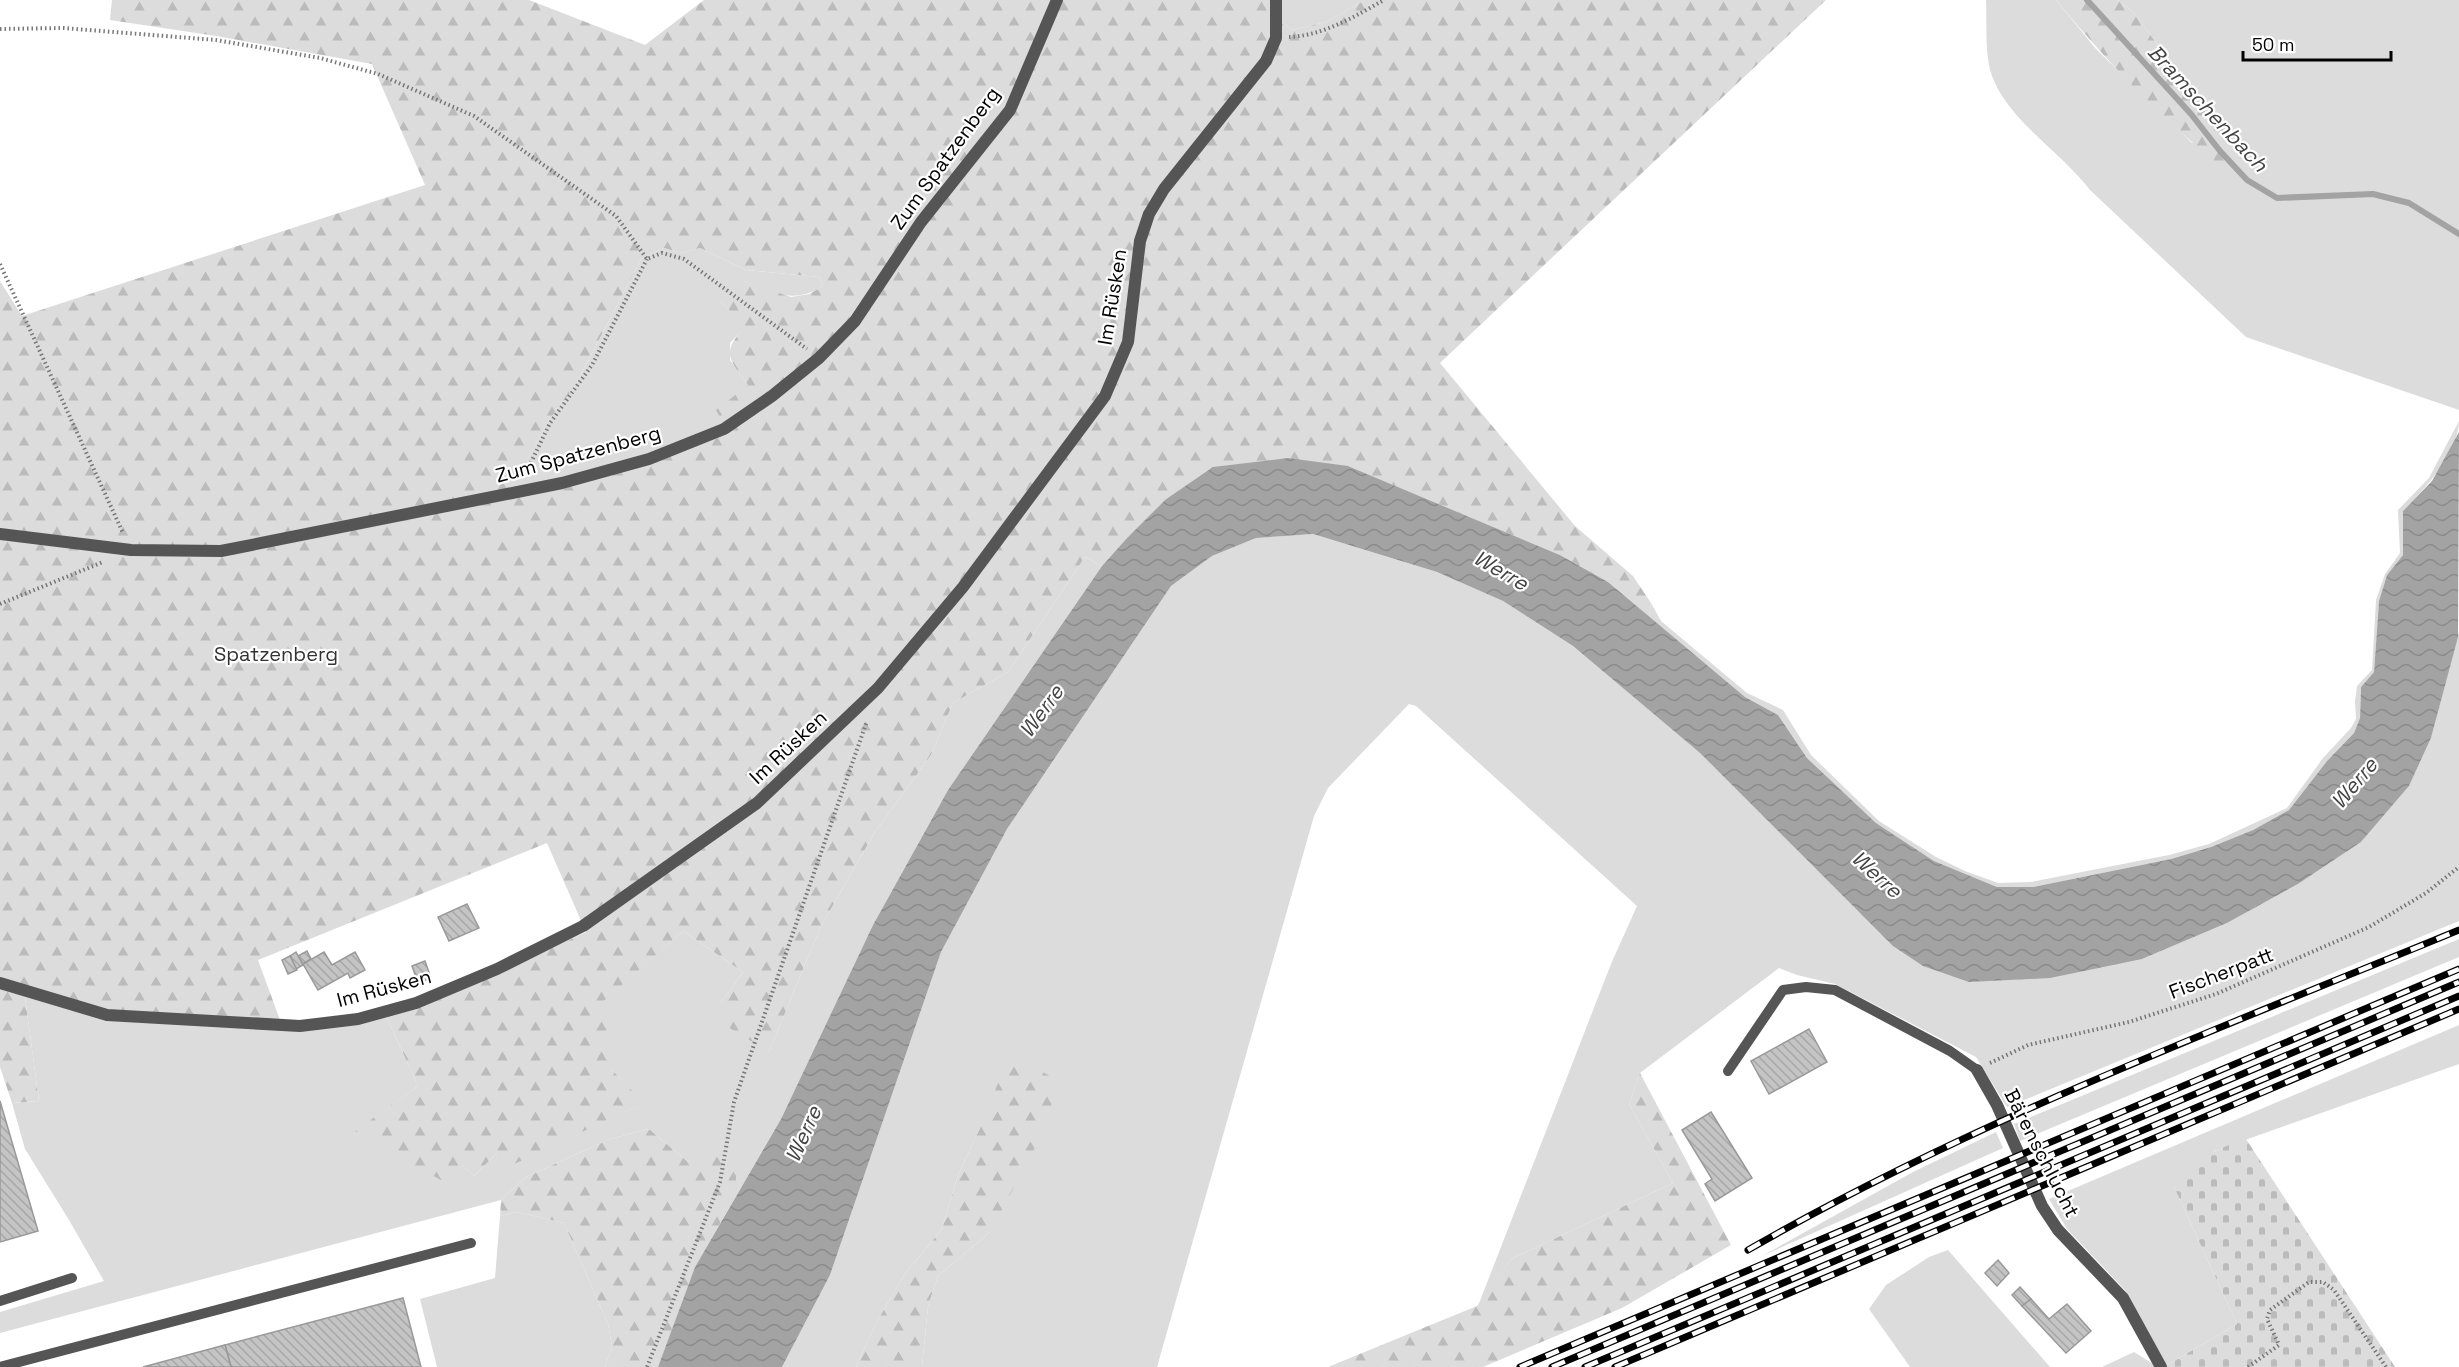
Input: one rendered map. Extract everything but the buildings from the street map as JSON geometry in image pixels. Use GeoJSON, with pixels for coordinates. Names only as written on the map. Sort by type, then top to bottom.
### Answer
{"type":"FeatureCollection","features":[{"type":"Feature","properties":{"kind":"street","name":"Zum Spatzenberg"},"geometry":{"type":"LineString","coordinates":[[0,534],[131,550],[221,551],[562,483],[649,459],[724,429],[772,396],[819,358],[855,321],[921,222],[1010,110],[1057,0]]}},
{"type":"Feature","properties":{"kind":"street"},"geometry":{"type":"LineString","coordinates":[[1276,0],[1276,38]]}},
{"type":"Feature","properties":{"kind":"street","name":"Im Rüsken"},"geometry":{"type":"LineString","coordinates":[[0,983],[107,1015],[300,1026],[358,1019],[416,1004],[497,969],[583,926],[757,803],[878,688],[963,587],[1105,396],[1128,342],[1140,241],[1149,214],[1164,189],[1266,62],[1276,38]]}},
{"type":"Feature","properties":{"kind":"street","name":"Bärenschlucht"},"geometry":{"type":"LineString","coordinates":[[1977,1070],[1997,1105],[2042,1206],[2058,1230],[2123,1298],[2161,1367]]}},
{"type":"Feature","properties":{"kind":"lane"},"geometry":{"type":"LineString","coordinates":[[1728,1071],[1783,990],[1806,987],[1835,990],[1950,1051],[1977,1070]]}},
{"type":"Feature","properties":{"kind":"lane"},"geometry":{"type":"LineString","coordinates":[[0,1367],[471,1243]]}},
{"type":"Feature","properties":{"kind":"lane"},"geometry":{"type":"LineString","coordinates":[[0,1301],[72,1278]]}},
{"type":"Feature","properties":{"kind":"path"},"geometry":{"type":"LineString","coordinates":[[1276,38],[1301,37],[1354,17],[1384,0]]}},
{"type":"Feature","properties":{"kind":"path"},"geometry":{"type":"LineString","coordinates":[[0,29],[63,28],[216,40],[320,58],[378,74],[474,116],[616,216],[647,259]]}},
{"type":"Feature","properties":{"kind":"path"},"geometry":{"type":"LineString","coordinates":[[516,492],[550,423],[592,365],[647,259],[662,253],[684,259],[819,358]]}},
{"type":"Feature","properties":{"kind":"path"},"geometry":{"type":"LineString","coordinates":[[0,264],[131,550],[0,604]]}},
{"type":"Feature","properties":{"kind":"path"},"geometry":{"type":"LineString","coordinates":[[647,1367],[720,1182],[734,1102],[878,688]]}},
{"type":"Feature","properties":{"kind":"path","name":"Fischerpatt"},"geometry":{"type":"LineString","coordinates":[[1977,1070],[2028,1045],[2129,1022],[2216,994],[2369,927],[2426,893],[2459,867]]}},
{"type":"Feature","properties":{"kind":"path"},"geometry":{"type":"LineString","coordinates":[[2248,1367],[2279,1345],[2267,1319],[2270,1310],[2308,1282],[2323,1282],[2334,1290],[2386,1367]]}},
{"type":"Feature","properties":{"kind":"green space","name":"Spatzenberg"},"geometry":{"type":"Polygon","coordinates":[[[112,0],[529,0],[645,45],[704,0],[1283,0],[1283,22],[1292,30],[1326,22],[1365,0],[1826,0],[1440,363],[1575,526],[1633,576],[1651,603],[1649,617],[1608,582],[1560,555],[1348,466],[1165,500],[1102,566],[1085,557],[1008,672],[953,703],[931,755],[875,832],[820,928],[769,1052],[723,1024],[721,1003],[743,972],[683,931],[597,1007],[610,1027],[597,1038],[620,1059],[611,1069],[646,1105],[624,1112],[510,1166],[497,1153],[474,1176],[462,1165],[446,1183],[355,1131],[418,1086],[386,1016],[497,973],[586,932],[547,843],[258,960],[280,1020],[107,1010],[25,997],[39,1101],[12,1103],[0,1067],[0,281],[22,316],[425,185],[372,64],[110,20],[112,0]],[[664,248],[641,259],[574,388],[549,420],[506,499],[650,464],[728,434],[716,410],[748,385],[730,356],[730,350],[737,335],[745,326],[721,302],[724,284],[743,281],[791,297],[809,294],[823,286],[819,277],[746,270],[700,248],[682,253],[664,248]]]}},
{"type":"Feature","properties":{"kind":"green space"},"geometry":{"type":"Polygon","coordinates":[[[1283,0],[1365,0],[1326,22],[1292,30],[1283,22],[1283,0]]]}},
{"type":"Feature","properties":{"kind":"green space"},"geometry":{"type":"Polygon","coordinates":[[[1986,0],[2056,0],[2096,49],[2192,143],[2233,139],[2210,116],[2135,14],[2118,0],[2459,0],[2459,410],[2246,337],[2090,190],[2078,175],[2032,132],[2005,100],[1995,83],[1989,65],[1986,0]]]}},
{"type":"Feature","properties":{"kind":"green space"},"geometry":{"type":"Polygon","coordinates":[[[2056,0],[2118,0],[2135,14],[2210,116],[2233,139],[2228,163],[2221,166],[2155,108],[2114,66],[2056,0]]]}},
{"type":"Feature","properties":{"kind":"green space"},"geometry":{"type":"Polygon","coordinates":[[[664,248],[682,253],[700,248],[746,270],[819,277],[823,286],[812,292],[793,296],[783,295],[743,281],[721,302],[746,326],[730,343],[730,360],[748,385],[728,434],[650,464],[505,500],[549,420],[574,388],[641,259],[664,248]]]}},
{"type":"Feature","properties":{"kind":"green space"},"geometry":{"type":"Polygon","coordinates":[[[2459,421],[2447,458],[2403,511],[2403,555],[2387,575],[2379,601],[2374,672],[2361,687],[2360,718],[2354,733],[2327,761],[2289,810],[2253,830],[2211,847],[2171,859],[2033,887],[1997,887],[1934,861],[1876,823],[1807,758],[1778,715],[1745,697],[1649,617],[1651,603],[1661,621],[1747,693],[1783,710],[1811,755],[1879,821],[1936,857],[1965,871],[1998,883],[2031,882],[2169,855],[2209,844],[2287,808],[2323,758],[2351,728],[2356,719],[2357,686],[2372,670],[2376,600],[2385,574],[2400,553],[2398,510],[2429,478],[2459,421]]]}},
{"type":"Feature","properties":{"kind":"green space"},"geometry":{"type":"Polygon","coordinates":[[[1313,534],[1437,572],[1503,601],[1573,646],[1700,753],[1862,915],[2142,959],[2227,923],[2298,884],[2361,842],[2409,786],[2431,738],[2459,631],[2459,921],[2007,1107],[1976,1057],[1835,984],[1779,968],[1640,1073],[1629,1104],[1673,1183],[1511,1259],[1478,1306],[1611,964],[1637,906],[1416,706],[1409,704],[1328,788],[1314,816],[1157,1367],[922,1367],[928,1306],[938,1276],[990,1232],[980,1128],[958,1175],[942,1229],[904,1275],[876,1323],[856,1367],[782,1367],[830,1275],[941,952],[1007,829],[1171,586],[1212,556],[1256,538],[1313,534]]]}},
{"type":"Feature","properties":{"kind":"green space"},"geometry":{"type":"Polygon","coordinates":[[[1085,557],[1102,566],[948,790],[873,925],[781,1119],[736,1196],[736,1174],[687,1161],[649,1129],[610,1139],[526,1177],[501,1200],[0,1333],[0,1312],[104,1281],[25,1149],[12,1103],[39,1101],[25,997],[281,1030],[386,1016],[418,1086],[356,1131],[462,1165],[474,1176],[497,1153],[645,1105],[611,1069],[596,1038],[596,1007],[683,931],[743,972],[721,1003],[769,1052],[820,928],[875,832],[931,755],[953,703],[1008,672],[1085,557]]]}},
{"type":"Feature","properties":{"kind":"green space"},"geometry":{"type":"Polygon","coordinates":[[[2459,939],[2459,957],[2020,1141],[2014,1124],[2459,939]]]}},
{"type":"Feature","properties":{"kind":"green space"},"geometry":{"type":"Polygon","coordinates":[[[2459,1025],[2459,1064],[2214,1151],[2174,1187],[2237,1324],[2167,1365],[2124,1289],[2067,1229],[2049,1199],[2459,1025]]]}},
{"type":"Feature","properties":{"kind":"green space"},"geometry":{"type":"Polygon","coordinates":[[[1021,1060],[1050,1076],[1054,1095],[1045,1129],[990,1232],[938,1276],[928,1306],[922,1367],[856,1367],[876,1323],[904,1275],[942,1229],[958,1175],[1004,1068],[1021,1060]]]}},
{"type":"Feature","properties":{"kind":"green space"},"geometry":{"type":"Polygon","coordinates":[[[1640,1073],[1731,1245],[1622,1308],[1483,1367],[1328,1367],[1477,1306],[1511,1259],[1673,1183],[1629,1104],[1640,1073]]]}},
{"type":"Feature","properties":{"kind":"green space"},"geometry":{"type":"Polygon","coordinates":[[[649,1129],[687,1161],[701,1163],[715,1154],[736,1174],[736,1196],[695,1267],[658,1367],[605,1367],[612,1346],[608,1324],[564,1223],[517,1212],[500,1216],[501,1200],[526,1177],[610,1139],[649,1129]]]}},
{"type":"Feature","properties":{"kind":"green space"},"geometry":{"type":"Polygon","coordinates":[[[1996,1132],[2003,1148],[1762,1256],[1913,1172],[1996,1132]]]}},
{"type":"Feature","properties":{"kind":"green space"},"geometry":{"type":"Polygon","coordinates":[[[2246,1139],[2395,1367],[2167,1367],[2237,1324],[2174,1187],[2196,1162],[2205,1156],[2246,1139]]]}},
{"type":"Feature","properties":{"kind":"green space"},"geometry":{"type":"Polygon","coordinates":[[[517,1212],[564,1223],[608,1324],[612,1346],[605,1367],[437,1367],[420,1299],[495,1278],[500,1216],[517,1212]]]}},
{"type":"Feature","properties":{"kind":"green space"},"geometry":{"type":"Polygon","coordinates":[[[1948,1250],[2050,1367],[1910,1367],[1869,1309],[1886,1285],[1929,1257],[1948,1250]]]}},
{"type":"Feature","properties":{"kind":"green space"},"geometry":{"type":"Polygon","coordinates":[[[2134,1352],[2158,1367],[2102,1367],[2134,1352]]]}},
{"type":"Feature","properties":{"kind":"water","name":"Werre"},"geometry":{"type":"Polygon","coordinates":[[[2459,432],[2458,637],[2431,738],[2409,786],[2361,842],[2298,884],[2227,923],[2142,959],[2050,978],[1969,982],[1923,966],[1893,946],[1700,753],[1573,646],[1503,601],[1437,572],[1313,534],[1256,538],[1212,556],[1171,586],[1007,829],[941,952],[830,1275],[782,1367],[658,1367],[695,1267],[781,1119],[873,925],[948,790],[1102,566],[1165,500],[1213,467],[1288,458],[1348,466],[1560,555],[1608,582],[1745,697],[1778,715],[1807,758],[1876,823],[1934,861],[1997,887],[2033,887],[2171,859],[2211,847],[2253,830],[2289,810],[2327,761],[2354,733],[2360,718],[2361,687],[2374,672],[2379,601],[2387,575],[2403,555],[2403,511],[2432,481],[2459,432]]]}},
{"type":"Feature","properties":{"kind":"waterway","name":"Bramschenbach"},"geometry":{"type":"LineString","coordinates":[[2087,0],[2191,114],[2220,151],[2247,180],[2277,198],[2373,194],[2409,203],[2459,234]]}},
{"type":"Feature","properties":{"kind":"railway"},"geometry":{"type":"LineString","coordinates":[[1748,1250],[1834,1203],[2009,1118],[2188,1040],[2459,930]]}},
{"type":"Feature","properties":{"kind":"railway"},"geometry":{"type":"LineString","coordinates":[[1520,1367],[2459,969]]}},
{"type":"Feature","properties":{"kind":"railway"},"geometry":{"type":"LineString","coordinates":[[1552,1367],[2459,982]]}},
{"type":"Feature","properties":{"kind":"railway"},"geometry":{"type":"LineString","coordinates":[[1585,1367],[2459,996]]}},
{"type":"Feature","properties":{"kind":"railway"},"geometry":{"type":"LineString","coordinates":[[1615,1367],[2459,1009]]}}]}
